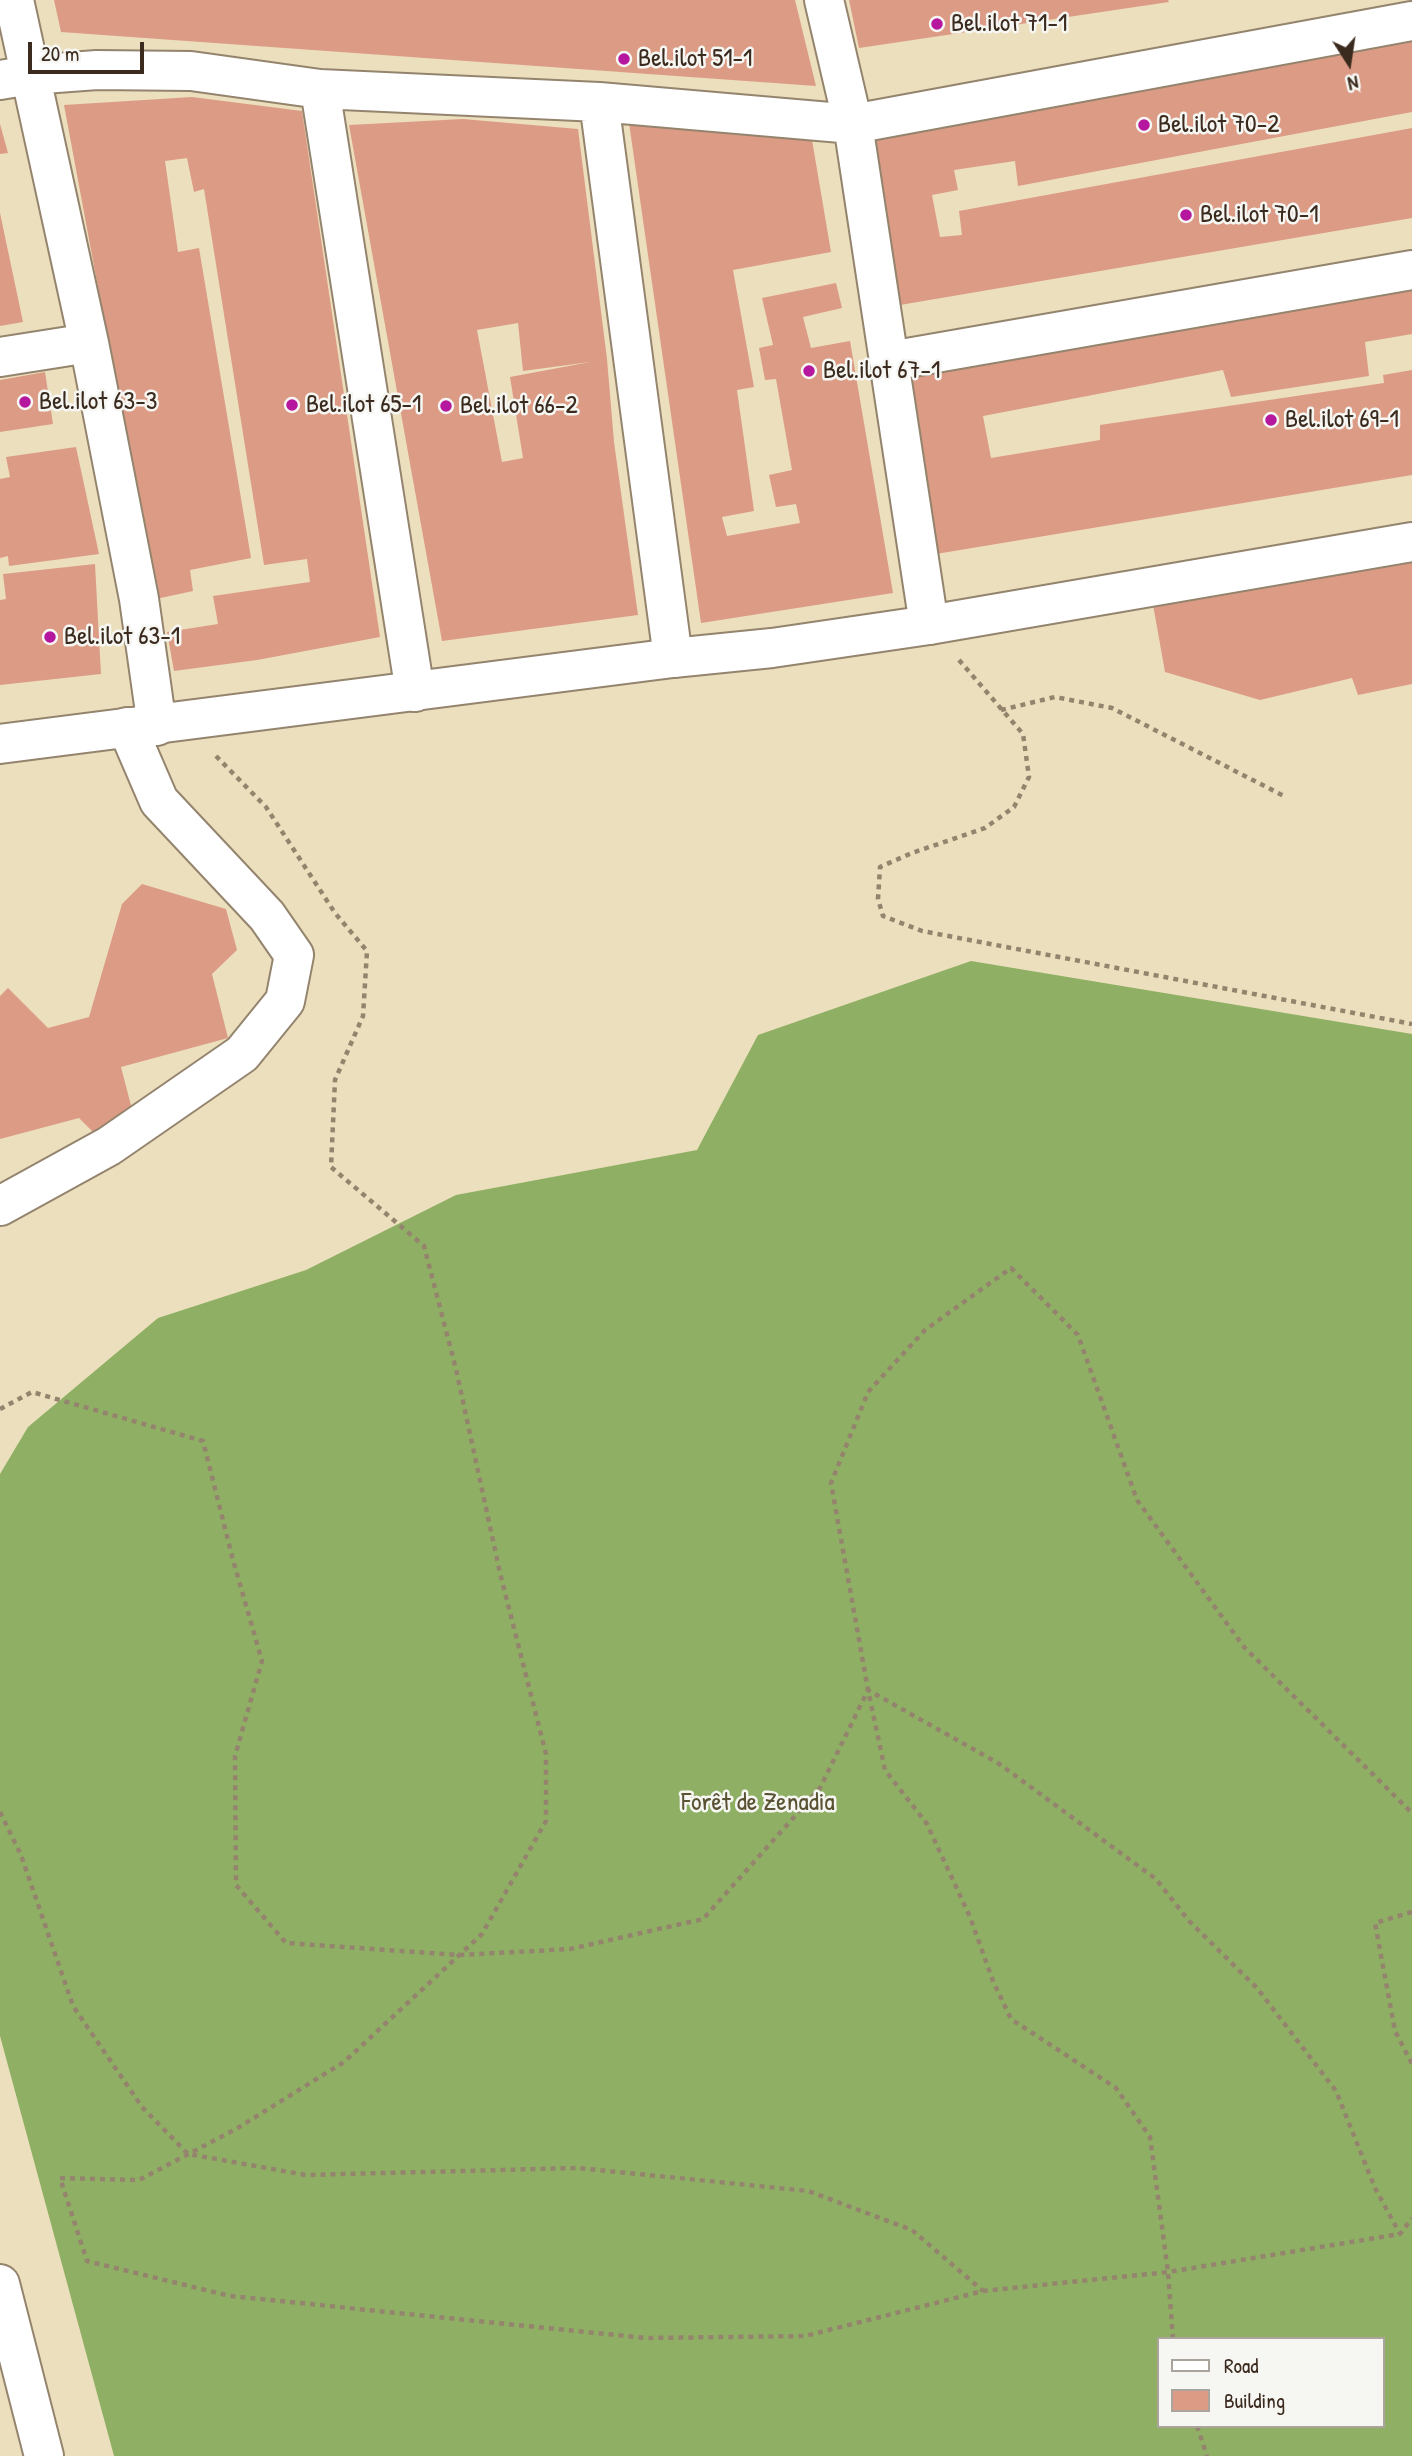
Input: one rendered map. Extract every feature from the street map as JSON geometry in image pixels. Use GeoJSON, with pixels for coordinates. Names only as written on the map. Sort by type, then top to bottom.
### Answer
{"type":"FeatureCollection","features":[{"type":"Feature","properties":{"kind":"street"},"geometry":{"type":"LineString","coordinates":[[0,1206],[109,1146],[242,1054],[285,1001],[294,955],[267,916],[159,801],[142,726],[139,599],[89,343],[15,78],[14,0]]}},
{"type":"Feature","properties":{"kind":"street"},"geometry":{"type":"LineString","coordinates":[[824,0],[853,124],[929,625]]}},
{"type":"Feature","properties":{"kind":"street"},"geometry":{"type":"LineString","coordinates":[[15,78],[97,70],[191,71],[320,89],[599,102],[853,124],[1412,21]]}},
{"type":"Feature","properties":{"kind":"street"},"geometry":{"type":"LineString","coordinates":[[320,89],[415,692]]}},
{"type":"Feature","properties":{"kind":"street"},"geometry":{"type":"LineString","coordinates":[[599,102],[673,658]]}},
{"type":"Feature","properties":{"kind":"street"},"geometry":{"type":"LineString","coordinates":[[890,361],[1412,270]]}},
{"type":"Feature","properties":{"kind":"street"},"geometry":{"type":"LineString","coordinates":[[0,357],[89,343]]}},
{"type":"Feature","properties":{"kind":"street"},"geometry":{"type":"LineString","coordinates":[[0,744],[673,658],[772,649],[929,625],[1412,542]]}},
{"type":"Feature","properties":{"kind":"street"},"geometry":{"type":"LineString","coordinates":[[0,2284],[44,2456]]}},
{"type":"Feature","properties":{"kind":"path"},"geometry":{"type":"LineString","coordinates":[[929,625],[1023,734],[1029,777],[1014,807],[985,828],[880,867],[878,900],[883,916],[922,931],[1412,1024]]}},
{"type":"Feature","properties":{"kind":"path"},"geometry":{"type":"LineString","coordinates":[[1000,710],[1055,697],[1112,708],[1284,796]]}},
{"type":"Feature","properties":{"kind":"path"},"geometry":{"type":"LineString","coordinates":[[210,753],[220,758],[266,807],[335,913],[367,951],[363,1016],[335,1080],[331,1167],[424,1246],[456,1369],[500,1573],[546,1754],[546,1821],[482,1934],[344,2062],[236,2129],[139,2180],[60,2178],[88,2261],[230,2296],[645,2338],[805,2336],[983,2291],[1168,2272],[1400,2234],[1412,2218]]}},
{"type":"Feature","properties":{"kind":"path"},"geometry":{"type":"LineString","coordinates":[[1173,2337],[1168,2272],[1150,2137],[1116,2088],[1012,2019],[993,1981],[970,1917],[928,1824],[885,1770],[831,1483],[868,1392],[925,1330],[1011,1268],[1078,1335],[1137,1500],[1244,1647],[1412,1813]]}},
{"type":"Feature","properties":{"kind":"path"},"geometry":{"type":"LineString","coordinates":[[0,1409],[32,1392],[204,1441],[233,1560],[262,1661],[235,1756],[236,1885],[286,1944],[459,1955],[570,1950],[703,1919],[820,1788],[868,1690]]}},
{"type":"Feature","properties":{"kind":"path"},"geometry":{"type":"LineString","coordinates":[[868,1690],[998,1763],[1156,1879],[1189,1922],[1257,1988],[1336,2091],[1375,2188],[1400,2234]]}},
{"type":"Feature","properties":{"kind":"path"},"geometry":{"type":"LineString","coordinates":[[0,1812],[21,1855],[73,2006],[142,2106],[188,2154],[306,2175],[579,2168],[808,2191],[912,2230],[983,2291]]}},
{"type":"Feature","properties":{"kind":"path"},"geometry":{"type":"LineString","coordinates":[[1412,1912],[1375,1923],[1395,2031],[1412,2064]]}},
{"type":"Feature","properties":{"kind":"path"},"geometry":{"type":"LineString","coordinates":[[1197,2428],[1207,2456]]}},
{"type":"Feature","properties":{"kind":"green space","name":"Forêt de Zenadia"},"geometry":{"type":"Polygon","coordinates":[[[971,961],[1412,1034],[1412,2456],[114,2456],[0,2036],[0,1474],[28,1427],[158,1318],[306,1270],[456,1195],[697,1150],[758,1035],[971,961]]]}},
{"type":"Feature","properties":{"kind":"building","name":"Bel.ilot 51-1"},"geometry":{"type":"Polygon","coordinates":[[[54,0],[795,0],[816,86],[61,32],[54,0]]]}},
{"type":"Feature","properties":{"kind":"building","name":"Bel.ilot 71-1"},"geometry":{"type":"Polygon","coordinates":[[[849,0],[1168,0],[1169,2],[859,48],[849,0]]]}},
{"type":"Feature","properties":{"kind":"building"},"geometry":{"type":"Polygon","coordinates":[[[1412,41],[1412,112],[1018,186],[1015,161],[954,170],[958,190],[932,195],[940,237],[962,235],[959,211],[1412,128],[1412,218],[900,305],[879,219],[872,138],[1412,41]]]}},
{"type":"Feature","properties":{"kind":"building","name":"Bel.ilot 65-1"},"geometry":{"type":"Polygon","coordinates":[[[192,97],[302,111],[380,637],[257,660],[174,671],[167,632],[218,624],[213,596],[310,582],[307,559],[264,565],[204,189],[194,192],[187,158],[165,161],[178,252],[199,248],[251,558],[190,570],[193,591],[156,599],[64,105],[192,97]]]}},
{"type":"Feature","properties":{"kind":"building","name":"Bel.ilot 66-2"},"geometry":{"type":"Polygon","coordinates":[[[463,119],[578,129],[607,359],[614,442],[638,615],[442,641],[349,125],[463,119]],[[518,323],[477,330],[502,462],[523,458],[510,377],[590,362],[523,371],[518,323]]]}},
{"type":"Feature","properties":{"kind":"building","name":"Bel.ilot 67-1"},"geometry":{"type":"Polygon","coordinates":[[[629,123],[811,134],[831,252],[733,270],[754,387],[737,390],[754,511],[722,517],[727,536],[800,523],[796,504],[776,507],[769,475],[792,470],[776,379],[765,380],[759,348],[773,345],[762,298],[836,283],[842,308],[803,317],[811,348],[850,341],[893,593],[701,623],[629,123]]]}},
{"type":"Feature","properties":{"kind":"building"},"geometry":{"type":"Polygon","coordinates":[[[0,124],[8,153],[0,154],[0,124]]]}},
{"type":"Feature","properties":{"kind":"building"},"geometry":{"type":"Polygon","coordinates":[[[0,213],[23,322],[0,326],[0,213]]]}},
{"type":"Feature","properties":{"kind":"building","name":"Bel.ilot 69-1"},"geometry":{"type":"Polygon","coordinates":[[[1412,282],[1412,334],[1365,342],[1369,376],[1231,397],[1223,370],[983,416],[991,458],[1100,440],[1100,425],[1384,383],[1383,375],[1412,370],[1412,475],[930,555],[903,370],[1412,282]]]}},
{"type":"Feature","properties":{"kind":"building","name":"Bel.ilot 63-3"},"geometry":{"type":"Polygon","coordinates":[[[45,372],[53,424],[0,432],[0,380],[45,372]]]}},
{"type":"Feature","properties":{"kind":"building","name":"Bel.ilot 63-1"},"geometry":{"type":"Polygon","coordinates":[[[76,447],[99,554],[9,566],[8,556],[0,558],[0,479],[10,477],[6,457],[76,447]]]}},
{"type":"Feature","properties":{"kind":"building"},"geometry":{"type":"Polygon","coordinates":[[[1412,559],[1412,684],[1358,695],[1352,678],[1260,700],[1165,672],[1152,599],[1412,559]]]}},
{"type":"Feature","properties":{"kind":"building","name":"Bel.ilot 63-1"},"geometry":{"type":"Polygon","coordinates":[[[95,564],[101,674],[0,685],[0,600],[6,599],[3,574],[95,564]]]}},
{"type":"Feature","properties":{"kind":"building"},"geometry":{"type":"Polygon","coordinates":[[[142,884],[226,909],[237,950],[212,974],[228,1038],[121,1067],[133,1113],[103,1142],[79,1118],[0,1139],[0,996],[8,988],[48,1028],[89,1017],[122,904],[142,884]]]}},
{"type":"Feature","properties":{"kind":"place","name":"Bel.ilot 71-1"},"geometry":{"type":"Point","coordinates":[937,24]}},
{"type":"Feature","properties":{"kind":"place","name":"Bel.ilot 51-1"},"geometry":{"type":"Point","coordinates":[624,59]}},
{"type":"Feature","properties":{"kind":"place","name":"Bel.ilot 70-2"},"geometry":{"type":"Point","coordinates":[1144,125]}},
{"type":"Feature","properties":{"kind":"place","name":"Bel.ilot 70-1"},"geometry":{"type":"Point","coordinates":[1186,215]}},
{"type":"Feature","properties":{"kind":"place","name":"Bel.ilot 67-1"},"geometry":{"type":"Point","coordinates":[809,371]}},
{"type":"Feature","properties":{"kind":"place","name":"Bel.ilot 63-3"},"geometry":{"type":"Point","coordinates":[25,402]}},
{"type":"Feature","properties":{"kind":"place","name":"Bel.ilot 65-1"},"geometry":{"type":"Point","coordinates":[292,405]}},
{"type":"Feature","properties":{"kind":"place","name":"Bel.ilot 66-2"},"geometry":{"type":"Point","coordinates":[446,406]}},
{"type":"Feature","properties":{"kind":"place","name":"Bel.ilot 69-1"},"geometry":{"type":"Point","coordinates":[1271,420]}},
{"type":"Feature","properties":{"kind":"place","name":"Bel.ilot 63-1"},"geometry":{"type":"Point","coordinates":[50,637]}}]}
